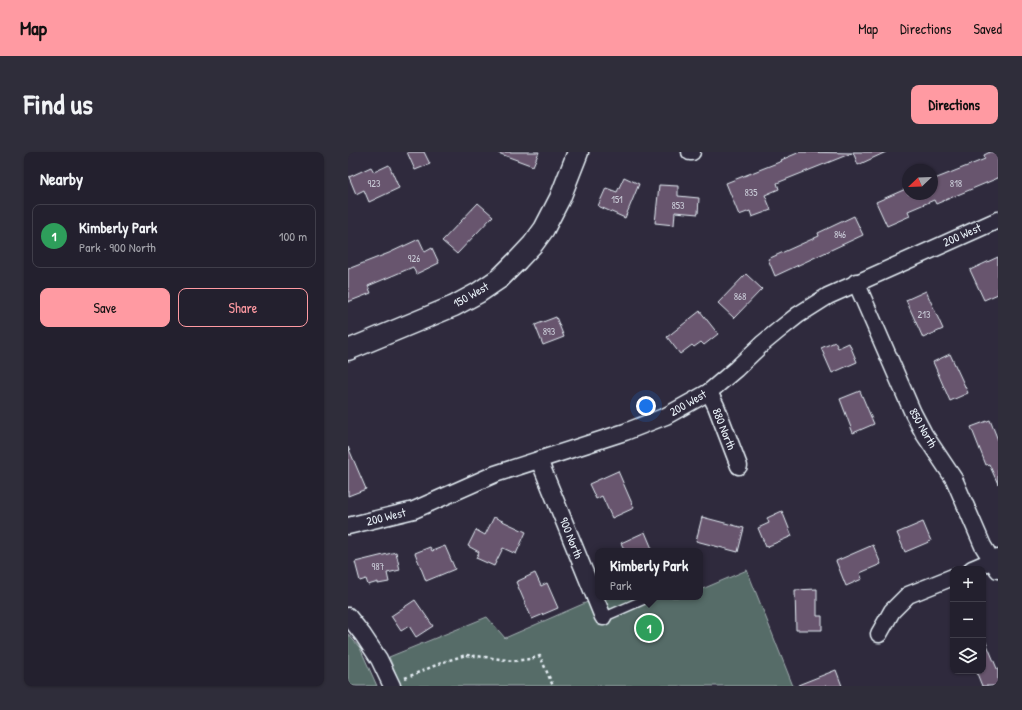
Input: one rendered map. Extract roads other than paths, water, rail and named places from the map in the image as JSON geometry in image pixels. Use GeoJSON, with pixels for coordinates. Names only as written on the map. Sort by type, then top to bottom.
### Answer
{"type":"FeatureCollection","features":[{"type":"Feature","properties":{"kind":"street","name":"150 West"},"geometry":{"type":"LineString","coordinates":[[348,350],[454,306],[478,293],[500,278],[533,244],[544,229],[560,198],[578,152]]}},
{"type":"Feature","properties":{"kind":"street","name":"200 West"},"geometry":{"type":"LineString","coordinates":[[348,526],[414,510],[495,474],[651,423],[709,392],[736,370],[762,344],[798,315],[828,296],[856,282],[998,220]]}},
{"type":"Feature","properties":{"kind":"street","name":"850 North"},"geometry":{"type":"LineString","coordinates":[[856,282],[912,413],[954,479],[983,546],[996,563]]}},
{"type":"Feature","properties":{"kind":"street","name":"880 North"},"geometry":{"type":"LineString","coordinates":[[709,392],[716,406],[739,466]]}},
{"type":"Feature","properties":{"kind":"street","name":"900 North"},"geometry":{"type":"LineString","coordinates":[[539,460],[600,618]]}},
{"type":"Feature","properties":{"kind":"street"},"geometry":{"type":"LineString","coordinates":[[984,566],[996,563]]}},
{"type":"Feature","properties":{"kind":"street"},"geometry":{"type":"LineString","coordinates":[[879,634],[892,611],[908,595],[950,578]]}},
{"type":"Feature","properties":{"kind":"street"},"geometry":{"type":"LineString","coordinates":[[348,616],[363,635],[379,660],[398,682]]}},
{"type":"Feature","properties":{"kind":"lane"},"geometry":{"type":"LineString","coordinates":[[600,618],[643,600]]}},
{"type":"Feature","properties":{"kind":"place","name":"Kimberly Park"},"geometry":{"type":"Point","coordinates":[649,628]}}]}
